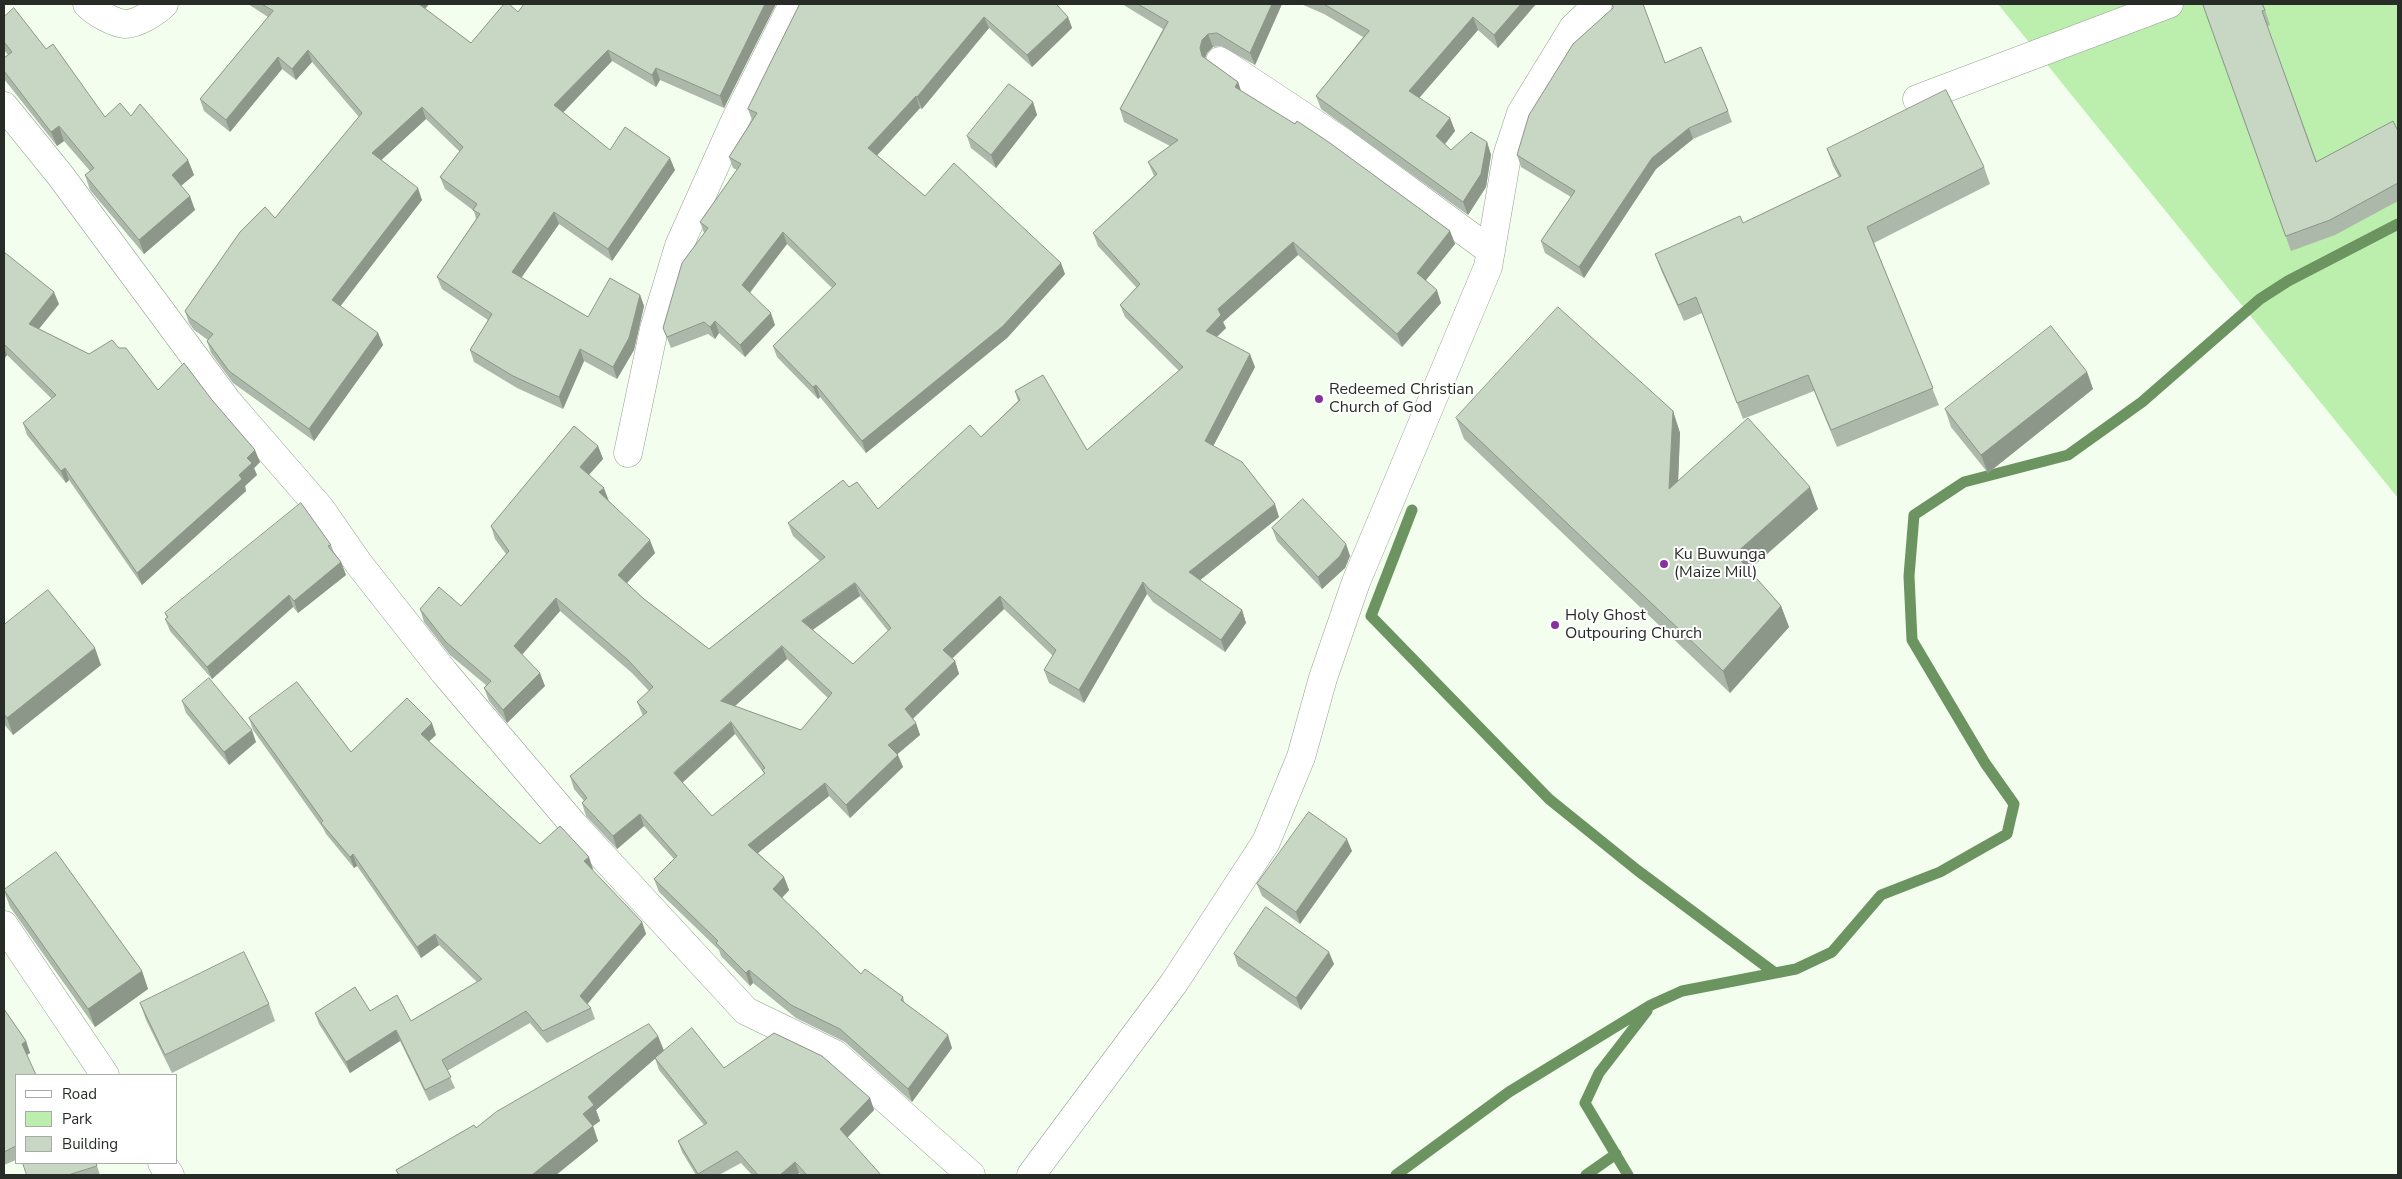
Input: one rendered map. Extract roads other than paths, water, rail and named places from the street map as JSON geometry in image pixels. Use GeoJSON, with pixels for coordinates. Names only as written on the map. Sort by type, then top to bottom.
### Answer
{"type":"FeatureCollection","features":[{"type":"Feature","properties":{"kind":"street"},"geometry":{"type":"LineString","coordinates":[[87,4],[94,12],[125,24],[154,14],[164,4]]}},
{"type":"Feature","properties":{"kind":"street"},"geometry":{"type":"LineString","coordinates":[[628,453],[654,329],[679,246],[734,123],[793,4]]}},
{"type":"Feature","properties":{"kind":"street"},"geometry":{"type":"LineString","coordinates":[[1031,1175],[1174,983],[1266,842],[1301,757],[1323,678],[1356,582],[1488,267],[1507,156],[1521,113],[1572,28],[1598,4]]}},
{"type":"Feature","properties":{"kind":"street"},"geometry":{"type":"LineString","coordinates":[[1917,99],[2169,4]]}},
{"type":"Feature","properties":{"kind":"street"},"geometry":{"type":"LineString","coordinates":[[1220,61],[1344,143],[1491,251]]}},
{"type":"Feature","properties":{"kind":"street"},"geometry":{"type":"LineString","coordinates":[[4,106],[60,175],[228,402],[320,508],[359,564],[444,672],[573,824],[746,1011],[835,1054],[971,1175]]}},
{"type":"Feature","properties":{"kind":"street"},"geometry":{"type":"LineString","coordinates":[[4,925],[104,1074]]}},
{"type":"Feature","properties":{"kind":"street"},"geometry":{"type":"LineString","coordinates":[[163,1164],[170,1175]]}},
{"type":"Feature","properties":{"kind":"waterway"},"geometry":{"type":"LineString","coordinates":[[1396,1175],[1509,1092],[1651,1005],[1682,991],[1796,969],[1832,952],[1881,895],[1940,872],[2007,834],[2014,804],[1985,763],[1912,640],[1909,576],[1914,515],[1964,482],[2068,455],[2142,402],[2260,299],[2288,281],[2398,224]]}},
{"type":"Feature","properties":{"kind":"waterway"},"geometry":{"type":"LineString","coordinates":[[1412,510],[1371,616],[1549,799],[1637,870],[1775,973]]}},
{"type":"Feature","properties":{"kind":"waterway"},"geometry":{"type":"LineString","coordinates":[[1628,1175],[1585,1103],[1599,1073],[1647,1011]]}},
{"type":"Feature","properties":{"kind":"waterway"},"geometry":{"type":"LineString","coordinates":[[1586,1175],[1616,1154]]}},
{"type":"Feature","properties":{"kind":"place","name":"Redeemed Christian Church of God"},"geometry":{"type":"Point","coordinates":[1319,399]}},
{"type":"Feature","properties":{"kind":"place","name":"Ku Buwunga (Maize Mill)"},"geometry":{"type":"Point","coordinates":[1664,564]}},
{"type":"Feature","properties":{"kind":"place","name":"Holy Ghost Outpouring Church"},"geometry":{"type":"Point","coordinates":[1555,625]}}]}
